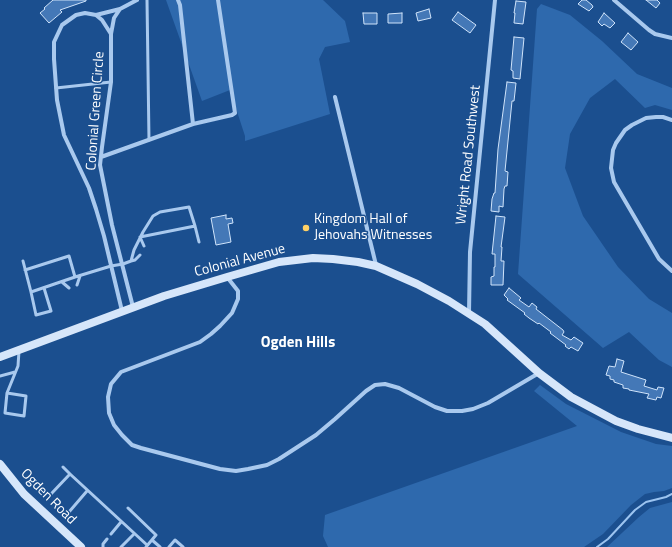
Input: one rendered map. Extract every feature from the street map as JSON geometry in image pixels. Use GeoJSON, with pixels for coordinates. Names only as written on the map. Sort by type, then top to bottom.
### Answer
{"type":"FeatureCollection","features":[{"type":"Feature","properties":{"kind":"main road","name":"Colonial Avenue"},"geometry":{"type":"LineString","coordinates":[[0,357],[164,296],[279,262],[313,258],[346,260],[376,266],[417,284],[449,301],[499,336],[539,373],[571,397],[596,411],[638,429],[672,438]]}},
{"type":"Feature","properties":{"kind":"main road","name":"Ogden Road"},"geometry":{"type":"LineString","coordinates":[[0,464],[24,494],[81,547]]}},
{"type":"Feature","properties":{"kind":"street"},"geometry":{"type":"LineString","coordinates":[[96,15],[120,9],[136,0]]}},
{"type":"Feature","properties":{"kind":"street"},"geometry":{"type":"LineString","coordinates":[[178,0],[180,5],[192,124]]}},
{"type":"Feature","properties":{"kind":"street"},"geometry":{"type":"LineString","coordinates":[[101,156],[192,124],[235,113],[218,0]]}},
{"type":"Feature","properties":{"kind":"street","name":"Wright Road Southwest"},"geometry":{"type":"LineString","coordinates":[[469,314],[470,252],[496,0]]}},
{"type":"Feature","properties":{"kind":"street"},"geometry":{"type":"LineString","coordinates":[[614,0],[649,30],[656,34],[672,38]]}},
{"type":"Feature","properties":{"kind":"street"},"geometry":{"type":"LineString","coordinates":[[111,34],[114,18],[120,9]]}},
{"type":"Feature","properties":{"kind":"street","name":"Colonial Green Circle"},"geometry":{"type":"LineString","coordinates":[[122,311],[104,236],[89,188],[64,135],[56,88],[54,42],[62,25],[76,15],[86,13],[96,15],[106,24],[111,34],[111,82],[101,156],[101,174],[133,308]]}},
{"type":"Feature","properties":{"kind":"street"},"geometry":{"type":"LineString","coordinates":[[335,97],[376,266]]}},
{"type":"Feature","properties":{"kind":"street"},"geometry":{"type":"LineString","coordinates":[[672,120],[663,117],[646,118],[625,130],[613,150],[611,168],[614,182],[659,259],[672,271]]}},
{"type":"Feature","properties":{"kind":"street"},"geometry":{"type":"LineString","coordinates":[[227,277],[238,291],[238,299],[232,313],[220,326],[200,342],[121,372],[112,384],[108,397],[109,413],[114,424],[132,445],[220,469],[236,471],[248,469],[267,465],[279,459],[316,435],[335,420],[366,391],[375,385],[385,384],[399,388],[434,407],[447,411],[462,411],[473,409],[488,403],[539,373]]}},
{"type":"Feature","properties":{"kind":"lane"},"geometry":{"type":"LineString","coordinates":[[146,0],[149,140]]}},
{"type":"Feature","properties":{"kind":"lane"},"geometry":{"type":"LineString","coordinates":[[56,88],[111,82]]}},
{"type":"Feature","properties":{"kind":"lane"},"geometry":{"type":"LineString","coordinates":[[131,261],[134,250],[148,222],[160,212],[189,207],[199,242]]}},
{"type":"Feature","properties":{"kind":"lane"},"geometry":{"type":"LineString","coordinates":[[140,237],[195,226]]}},
{"type":"Feature","properties":{"kind":"lane"},"geometry":{"type":"LineString","coordinates":[[140,237],[144,246]]}},
{"type":"Feature","properties":{"kind":"lane"},"geometry":{"type":"LineString","coordinates":[[31,292],[75,277],[135,260],[140,255]]}},
{"type":"Feature","properties":{"kind":"lane"},"geometry":{"type":"LineString","coordinates":[[25,270],[69,256],[75,277]]}},
{"type":"Feature","properties":{"kind":"lane"},"geometry":{"type":"LineString","coordinates":[[23,261],[36,315],[51,311],[44,288]]}},
{"type":"Feature","properties":{"kind":"lane"},"geometry":{"type":"LineString","coordinates":[[77,285],[80,276]]}},
{"type":"Feature","properties":{"kind":"lane"},"geometry":{"type":"LineString","coordinates":[[62,282],[69,288]]}},
{"type":"Feature","properties":{"kind":"lane"},"geometry":{"type":"LineString","coordinates":[[7,394],[26,396],[24,416],[5,413],[7,394],[18,366],[19,350]]}},
{"type":"Feature","properties":{"kind":"lane"},"geometry":{"type":"LineString","coordinates":[[0,376],[15,372]]}},
{"type":"Feature","properties":{"kind":"lane"},"geometry":{"type":"LineString","coordinates":[[63,467],[146,546],[156,535],[128,508]]}},
{"type":"Feature","properties":{"kind":"lane"},"geometry":{"type":"LineString","coordinates":[[51,494],[70,474]]}},
{"type":"Feature","properties":{"kind":"lane"},"geometry":{"type":"LineString","coordinates":[[69,512],[88,491]]}},
{"type":"Feature","properties":{"kind":"lane"},"geometry":{"type":"LineString","coordinates":[[111,534],[121,522]]}},
{"type":"Feature","properties":{"kind":"lane"},"geometry":{"type":"LineString","coordinates":[[121,547],[134,534]]}},
{"type":"Feature","properties":{"kind":"lane"},"geometry":{"type":"LineString","coordinates":[[103,547],[103,544],[107,539]]}},
{"type":"Feature","properties":{"kind":"lane"},"geometry":{"type":"LineString","coordinates":[[152,540],[160,547]]}},
{"type":"Feature","properties":{"kind":"lane"},"geometry":{"type":"LineString","coordinates":[[169,547],[175,540],[183,547]]}},
{"type":"Feature","properties":{"kind":"shaded area"},"geometry":{"type":"Polygon","coordinates":[[[166,0],[323,0],[345,21],[350,42],[325,47],[319,59],[330,114],[245,141],[245,136],[230,90],[202,101],[166,0]]]}},
{"type":"Feature","properties":{"kind":"shaded area"},"geometry":{"type":"Polygon","coordinates":[[[541,4],[570,15],[602,41],[637,74],[672,88],[672,110],[655,105],[645,108],[615,79],[590,98],[570,134],[565,168],[583,216],[618,267],[649,299],[672,313],[672,367],[659,360],[629,332],[603,348],[518,274],[537,9],[541,4]]]}},
{"type":"Feature","properties":{"kind":"shaded area"},"geometry":{"type":"Polygon","coordinates":[[[540,385],[566,404],[621,432],[656,444],[672,446],[672,488],[645,494],[631,505],[603,534],[584,547],[328,547],[323,536],[325,515],[577,426],[534,391],[540,385]]]}},
{"type":"Feature","properties":{"kind":"shaded area"},"geometry":{"type":"Polygon","coordinates":[[[672,502],[672,547],[607,547],[650,508],[672,502]]]}},
{"type":"Feature","properties":{"kind":"building"},"geometry":{"type":"Polygon","coordinates":[[[53,0],[86,1],[60,10],[62,12],[49,23],[40,13],[53,0]]]}},
{"type":"Feature","properties":{"kind":"building"},"geometry":{"type":"Polygon","coordinates":[[[582,0],[586,0],[592,5],[593,7],[589,11],[578,4],[582,0]]]}},
{"type":"Feature","properties":{"kind":"building"},"geometry":{"type":"Polygon","coordinates":[[[646,0],[657,0],[660,3],[656,8],[646,0]]]}},
{"type":"Feature","properties":{"kind":"building"},"geometry":{"type":"Polygon","coordinates":[[[516,1],[526,2],[523,24],[514,23],[516,1]]]}},
{"type":"Feature","properties":{"kind":"building"},"geometry":{"type":"Polygon","coordinates":[[[429,9],[431,18],[418,21],[416,13],[429,9]]]}},
{"type":"Feature","properties":{"kind":"building"},"geometry":{"type":"Polygon","coordinates":[[[458,12],[476,25],[470,33],[452,20],[458,12]]]}},
{"type":"Feature","properties":{"kind":"building"},"geometry":{"type":"Polygon","coordinates":[[[363,13],[377,13],[377,24],[364,24],[363,13]]]}},
{"type":"Feature","properties":{"kind":"building"},"geometry":{"type":"Polygon","coordinates":[[[402,13],[402,23],[388,23],[388,14],[402,13]]]}},
{"type":"Feature","properties":{"kind":"building"},"geometry":{"type":"Polygon","coordinates":[[[604,13],[615,23],[610,28],[604,24],[602,26],[598,22],[604,13]]]}},
{"type":"Feature","properties":{"kind":"building"},"geometry":{"type":"Polygon","coordinates":[[[628,33],[638,42],[631,50],[621,42],[628,33]]]}},
{"type":"Feature","properties":{"kind":"building"},"geometry":{"type":"Polygon","coordinates":[[[514,37],[524,38],[520,79],[513,78],[513,71],[511,70],[514,37]]]}},
{"type":"Feature","properties":{"kind":"building"},"geometry":{"type":"Polygon","coordinates":[[[507,82],[516,83],[514,101],[512,101],[505,171],[508,172],[507,186],[505,186],[504,189],[503,207],[499,206],[499,212],[491,211],[492,199],[495,193],[498,149],[507,82]]]}},
{"type":"Feature","properties":{"kind":"building"},"geometry":{"type":"Polygon","coordinates":[[[226,215],[226,219],[232,218],[233,223],[228,224],[231,242],[216,245],[211,218],[226,215]]]}},
{"type":"Feature","properties":{"kind":"building"},"geometry":{"type":"Polygon","coordinates":[[[496,216],[505,217],[501,247],[501,261],[504,261],[503,285],[491,285],[491,277],[494,276],[495,267],[495,254],[492,254],[496,216]]]}},
{"type":"Feature","properties":{"kind":"building"},"geometry":{"type":"Polygon","coordinates":[[[509,288],[521,298],[519,300],[529,307],[532,303],[537,307],[536,309],[563,330],[564,332],[562,335],[571,340],[574,337],[583,343],[578,351],[571,347],[569,349],[550,333],[551,332],[529,318],[524,314],[525,313],[507,300],[508,299],[504,295],[509,288]]]}},
{"type":"Feature","properties":{"kind":"building"},"geometry":{"type":"Polygon","coordinates":[[[617,359],[624,361],[621,372],[646,380],[644,386],[657,390],[658,387],[664,388],[661,398],[657,397],[656,400],[647,398],[649,394],[623,388],[623,385],[610,379],[610,376],[606,375],[609,366],[615,367],[617,359]]]}},
{"type":"Feature","properties":{"kind":"waterway"},"geometry":{"type":"LineString","coordinates":[[597,547],[608,539],[635,510],[646,502],[672,494]]}},
{"type":"Feature","properties":{"kind":"place","name":"Kingdom Hall of Jehovahs Witnesses"},"geometry":{"type":"Point","coordinates":[306,228]}},
{"type":"Feature","properties":{"kind":"district","name":"Ogden Hills"},"geometry":{"type":"Point","coordinates":[298,343]}}]}
